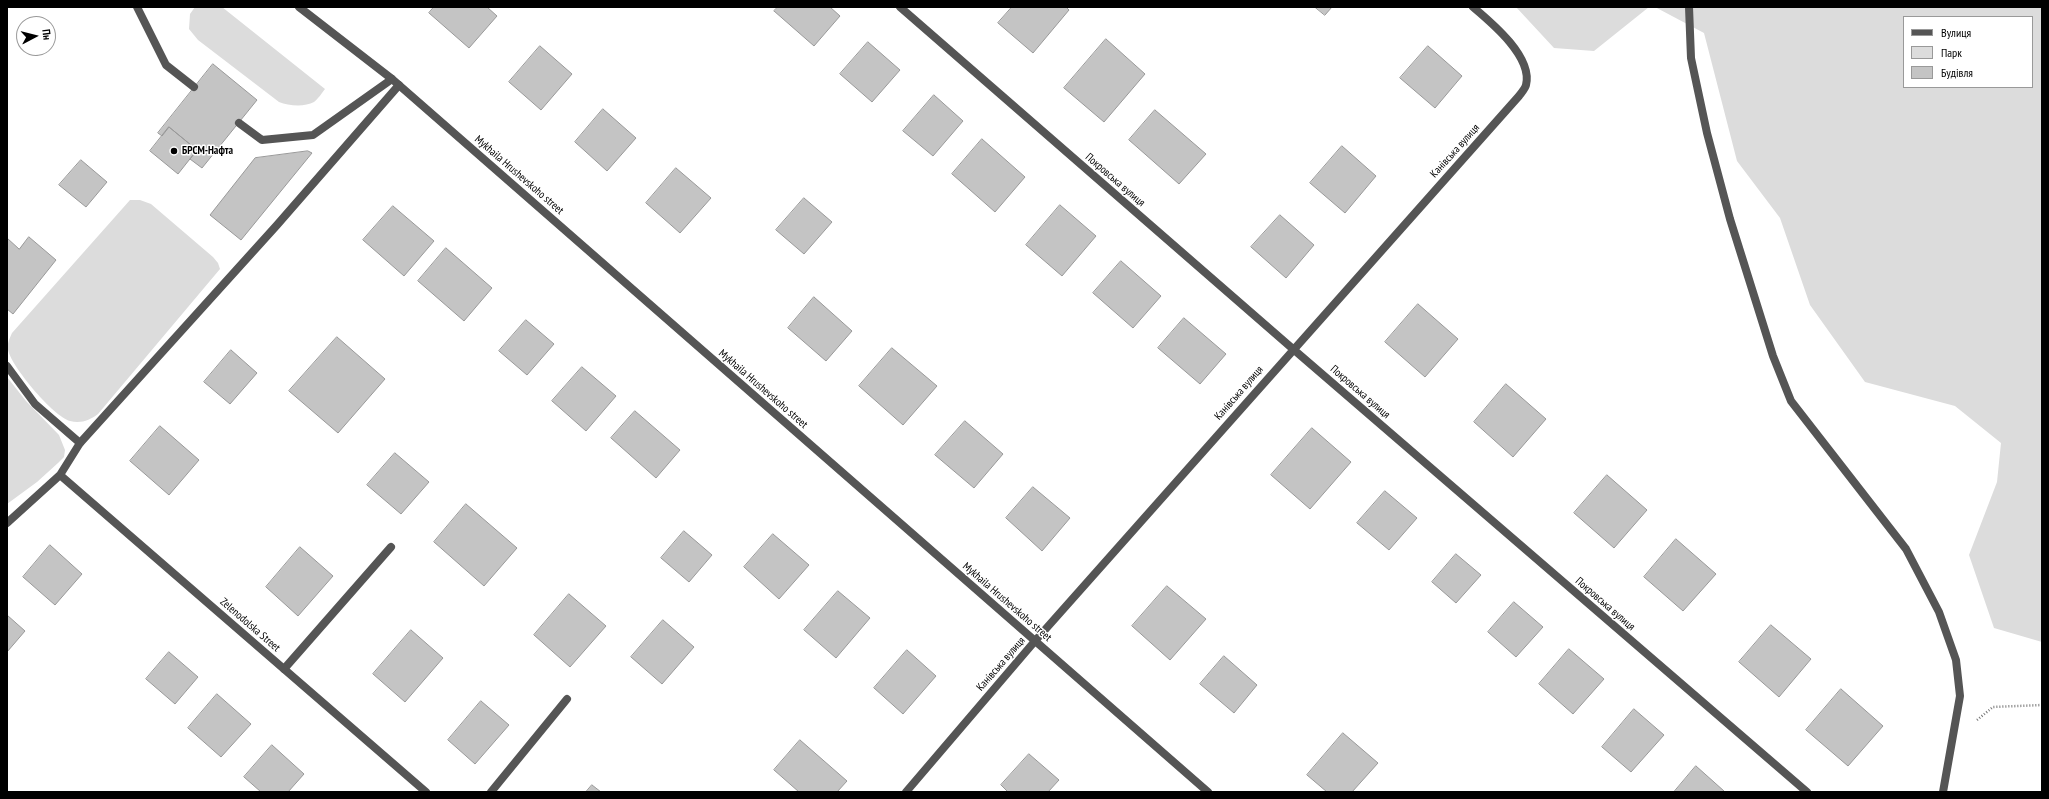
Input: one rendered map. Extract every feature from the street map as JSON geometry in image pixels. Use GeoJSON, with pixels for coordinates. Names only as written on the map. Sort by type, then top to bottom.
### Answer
{"type":"FeatureCollection","features":[{"type":"Feature","properties":{"kind":"street"},"geometry":{"type":"LineString","coordinates":[[137,7],[166,65],[194,88]]}},
{"type":"Feature","properties":{"kind":"street","name":"Mykhaila Hrushevskoho street"},"geometry":{"type":"LineString","coordinates":[[299,7],[399,85],[1208,792]]}},
{"type":"Feature","properties":{"kind":"street","name":"Покровська вулиця"},"geometry":{"type":"LineString","coordinates":[[900,7],[1293,349],[1808,792]]}},
{"type":"Feature","properties":{"kind":"street","name":"Канівська вулиця"},"geometry":{"type":"LineString","coordinates":[[906,792],[1036,641],[1293,349],[1519,96],[1526,86],[1527,74],[1519,53],[1473,7]]}},
{"type":"Feature","properties":{"kind":"street"},"geometry":{"type":"LineString","coordinates":[[1689,7],[1691,58],[1706,133],[1730,219],[1773,356],[1791,402],[1906,550],[1939,612],[1956,660],[1960,696],[1943,792]]}},
{"type":"Feature","properties":{"kind":"street"},"geometry":{"type":"LineString","coordinates":[[239,123],[262,140],[313,135],[392,79]]}},
{"type":"Feature","properties":{"kind":"street"},"geometry":{"type":"LineString","coordinates":[[7,523],[60,475],[80,443],[277,225],[399,85]]}},
{"type":"Feature","properties":{"kind":"street"},"geometry":{"type":"LineString","coordinates":[[7,366],[35,404],[80,443]]}},
{"type":"Feature","properties":{"kind":"street","name":"Zelenodolska Street"},"geometry":{"type":"LineString","coordinates":[[60,475],[426,792]]}},
{"type":"Feature","properties":{"kind":"street"},"geometry":{"type":"LineString","coordinates":[[284,669],[391,547]]}},
{"type":"Feature","properties":{"kind":"street"},"geometry":{"type":"LineString","coordinates":[[491,792],[567,699]]}},
{"type":"Feature","properties":{"kind":"path"},"geometry":{"type":"LineString","coordinates":[[1952,740],[1993,707],[2042,705]]}},
{"type":"Feature","properties":{"kind":"green space"},"geometry":{"type":"Polygon","coordinates":[[[195,7],[222,7],[325,89],[314,102],[310,104],[297,105],[279,102],[198,40],[189,29],[190,14],[195,7]]]}},
{"type":"Feature","properties":{"kind":"green space"},"geometry":{"type":"Polygon","coordinates":[[[1516,7],[1649,7],[1594,51],[1554,48],[1516,7]]]}},
{"type":"Feature","properties":{"kind":"green space"},"geometry":{"type":"Polygon","coordinates":[[[1655,7],[2042,7],[2042,642],[1994,628],[1969,555],[1997,482],[2001,443],[1955,406],[1865,382],[1810,305],[1780,218],[1737,161],[1704,33],[1655,7]]]}},
{"type":"Feature","properties":{"kind":"green space"},"geometry":{"type":"Polygon","coordinates":[[[130,200],[140,200],[151,204],[213,257],[218,263],[220,269],[98,414],[85,421],[70,421],[54,411],[18,370],[9,353],[8,343],[12,333],[130,200]]]}},
{"type":"Feature","properties":{"kind":"green space"},"geometry":{"type":"Polygon","coordinates":[[[7,377],[26,401],[59,435],[65,450],[64,457],[58,463],[37,482],[7,504],[7,377]]]}},
{"type":"Feature","properties":{"kind":"building"},"geometry":{"type":"Polygon","coordinates":[[[434,7],[487,7],[497,16],[469,48],[429,13],[434,7]]]}},
{"type":"Feature","properties":{"kind":"building"},"geometry":{"type":"Polygon","coordinates":[[[778,7],[830,7],[840,16],[814,46],[774,11],[778,7]]]}},
{"type":"Feature","properties":{"kind":"building"},"geometry":{"type":"Polygon","coordinates":[[[1012,7],[1066,7],[1069,10],[1033,53],[998,23],[1012,7]]]}},
{"type":"Feature","properties":{"kind":"building"},"geometry":{"type":"Polygon","coordinates":[[[1315,7],[1332,7],[1325,15],[1315,7]]]}},
{"type":"Feature","properties":{"kind":"building"},"geometry":{"type":"Polygon","coordinates":[[[1106,39],[1145,74],[1104,122],[1064,88],[1106,39]]]}},
{"type":"Feature","properties":{"kind":"building"},"geometry":{"type":"Polygon","coordinates":[[[868,42],[900,70],[872,102],[840,74],[868,42]]]}},
{"type":"Feature","properties":{"kind":"building"},"geometry":{"type":"Polygon","coordinates":[[[540,46],[572,74],[541,110],[509,82],[540,46]]]}},
{"type":"Feature","properties":{"kind":"building"},"geometry":{"type":"Polygon","coordinates":[[[1428,46],[1462,76],[1435,108],[1400,78],[1428,46]]]}},
{"type":"Feature","properties":{"kind":"building"},"geometry":{"type":"Polygon","coordinates":[[[213,64],[257,100],[202,168],[190,159],[197,150],[169,127],[162,136],[158,133],[213,64]]]}},
{"type":"Feature","properties":{"kind":"building"},"geometry":{"type":"Polygon","coordinates":[[[934,95],[963,121],[933,156],[903,131],[934,95]]]}},
{"type":"Feature","properties":{"kind":"building"},"geometry":{"type":"Polygon","coordinates":[[[603,109],[636,138],[607,171],[575,142],[603,109]]]}},
{"type":"Feature","properties":{"kind":"building"},"geometry":{"type":"Polygon","coordinates":[[[1155,110],[1206,154],[1179,184],[1129,140],[1155,110]]]}},
{"type":"Feature","properties":{"kind":"building","name":"БРСМ-Нафта"},"geometry":{"type":"Polygon","coordinates":[[[169,127],[197,150],[178,174],[150,151],[169,127]]]}},
{"type":"Feature","properties":{"kind":"building"},"geometry":{"type":"Polygon","coordinates":[[[982,139],[1025,177],[995,212],[952,174],[982,139]]]}},
{"type":"Feature","properties":{"kind":"building"},"geometry":{"type":"Polygon","coordinates":[[[1342,146],[1376,176],[1345,213],[1310,183],[1342,146]]]}},
{"type":"Feature","properties":{"kind":"building"},"geometry":{"type":"Polygon","coordinates":[[[308,151],[312,153],[241,240],[210,215],[255,158],[308,151]]]}},
{"type":"Feature","properties":{"kind":"building"},"geometry":{"type":"Polygon","coordinates":[[[81,160],[107,182],[86,207],[59,185],[81,160]]]}},
{"type":"Feature","properties":{"kind":"building"},"geometry":{"type":"Polygon","coordinates":[[[676,168],[711,198],[680,233],[646,203],[676,168]]]}},
{"type":"Feature","properties":{"kind":"building"},"geometry":{"type":"Polygon","coordinates":[[[804,198],[832,222],[804,254],[776,230],[804,198]]]}},
{"type":"Feature","properties":{"kind":"building"},"geometry":{"type":"Polygon","coordinates":[[[1060,205],[1096,236],[1062,276],[1026,245],[1060,205]]]}},
{"type":"Feature","properties":{"kind":"building"},"geometry":{"type":"Polygon","coordinates":[[[393,206],[434,241],[404,276],[363,240],[393,206]]]}},
{"type":"Feature","properties":{"kind":"building"},"geometry":{"type":"Polygon","coordinates":[[[1280,215],[1314,245],[1286,278],[1251,247],[1280,215]]]}},
{"type":"Feature","properties":{"kind":"building"},"geometry":{"type":"Polygon","coordinates":[[[29,237],[56,260],[13,314],[7,309],[7,238],[19,249],[29,237]]]}},
{"type":"Feature","properties":{"kind":"building"},"geometry":{"type":"Polygon","coordinates":[[[446,248],[492,288],[464,321],[418,281],[446,248]]]}},
{"type":"Feature","properties":{"kind":"building"},"geometry":{"type":"Polygon","coordinates":[[[1121,261],[1161,296],[1133,328],[1093,293],[1121,261]]]}},
{"type":"Feature","properties":{"kind":"building"},"geometry":{"type":"Polygon","coordinates":[[[814,297],[852,331],[826,361],[788,328],[814,297]]]}},
{"type":"Feature","properties":{"kind":"building"},"geometry":{"type":"Polygon","coordinates":[[[1418,304],[1458,339],[1425,377],[1385,342],[1418,304]]]}},
{"type":"Feature","properties":{"kind":"building"},"geometry":{"type":"Polygon","coordinates":[[[1184,318],[1226,354],[1200,384],[1158,348],[1184,318]]]}},
{"type":"Feature","properties":{"kind":"building"},"geometry":{"type":"Polygon","coordinates":[[[526,320],[554,344],[527,375],[499,351],[526,320]]]}},
{"type":"Feature","properties":{"kind":"building"},"geometry":{"type":"Polygon","coordinates":[[[337,337],[385,379],[338,433],[289,391],[337,337]]]}},
{"type":"Feature","properties":{"kind":"building"},"geometry":{"type":"Polygon","coordinates":[[[892,348],[937,386],[903,425],[859,386],[892,348]]]}},
{"type":"Feature","properties":{"kind":"building"},"geometry":{"type":"Polygon","coordinates":[[[231,350],[257,373],[230,404],[204,382],[231,350]]]}},
{"type":"Feature","properties":{"kind":"building"},"geometry":{"type":"Polygon","coordinates":[[[582,367],[616,396],[586,431],[552,401],[582,367]]]}},
{"type":"Feature","properties":{"kind":"building"},"geometry":{"type":"Polygon","coordinates":[[[1506,384],[1546,419],[1513,457],[1474,422],[1506,384]]]}},
{"type":"Feature","properties":{"kind":"building"},"geometry":{"type":"Polygon","coordinates":[[[635,411],[680,450],[656,478],[611,438],[635,411]]]}},
{"type":"Feature","properties":{"kind":"building"},"geometry":{"type":"Polygon","coordinates":[[[965,421],[1003,454],[974,488],[935,455],[965,421]]]}},
{"type":"Feature","properties":{"kind":"building"},"geometry":{"type":"Polygon","coordinates":[[[160,426],[199,460],[169,495],[130,461],[160,426]]]}},
{"type":"Feature","properties":{"kind":"building"},"geometry":{"type":"Polygon","coordinates":[[[1312,428],[1351,462],[1310,509],[1271,475],[1312,428]]]}},
{"type":"Feature","properties":{"kind":"building"},"geometry":{"type":"Polygon","coordinates":[[[395,453],[429,482],[401,514],[367,485],[395,453]]]}},
{"type":"Feature","properties":{"kind":"building"},"geometry":{"type":"Polygon","coordinates":[[[1607,475],[1647,510],[1614,548],[1574,513],[1607,475]]]}},
{"type":"Feature","properties":{"kind":"building"},"geometry":{"type":"Polygon","coordinates":[[[1033,487],[1070,518],[1042,551],[1006,518],[1033,487]]]}},
{"type":"Feature","properties":{"kind":"building"},"geometry":{"type":"Polygon","coordinates":[[[1385,491],[1417,518],[1389,550],[1357,523],[1385,491]]]}},
{"type":"Feature","properties":{"kind":"building"},"geometry":{"type":"Polygon","coordinates":[[[466,504],[517,548],[484,586],[434,542],[466,504]]]}},
{"type":"Feature","properties":{"kind":"building"},"geometry":{"type":"Polygon","coordinates":[[[684,531],[712,555],[689,582],[661,558],[684,531]]]}},
{"type":"Feature","properties":{"kind":"building"},"geometry":{"type":"Polygon","coordinates":[[[773,534],[809,565],[779,599],[744,567],[773,534]]]}},
{"type":"Feature","properties":{"kind":"building"},"geometry":{"type":"Polygon","coordinates":[[[1676,539],[1716,574],[1683,611],[1644,577],[1676,539]]]}},
{"type":"Feature","properties":{"kind":"building"},"geometry":{"type":"Polygon","coordinates":[[[50,545],[82,574],[55,605],[23,577],[50,545]]]}},
{"type":"Feature","properties":{"kind":"building"},"geometry":{"type":"Polygon","coordinates":[[[300,547],[333,576],[298,616],[266,587],[300,547]]]}},
{"type":"Feature","properties":{"kind":"building"},"geometry":{"type":"Polygon","coordinates":[[[1456,554],[1481,575],[1456,603],[1432,582],[1456,554]]]}},
{"type":"Feature","properties":{"kind":"building"},"geometry":{"type":"Polygon","coordinates":[[[1167,586],[1206,619],[1170,660],[1132,626],[1167,586]]]}},
{"type":"Feature","properties":{"kind":"building"},"geometry":{"type":"Polygon","coordinates":[[[838,591],[870,618],[836,658],[804,630],[838,591]]]}},
{"type":"Feature","properties":{"kind":"building"},"geometry":{"type":"Polygon","coordinates":[[[569,594],[606,626],[570,667],[534,635],[569,594]]]}},
{"type":"Feature","properties":{"kind":"building"},"geometry":{"type":"Polygon","coordinates":[[[1514,602],[1543,627],[1516,657],[1488,632],[1514,602]]]}},
{"type":"Feature","properties":{"kind":"building"},"geometry":{"type":"Polygon","coordinates":[[[7,615],[25,631],[7,652],[7,615]]]}},
{"type":"Feature","properties":{"kind":"building"},"geometry":{"type":"Polygon","coordinates":[[[663,620],[694,647],[662,684],[631,657],[663,620]]]}},
{"type":"Feature","properties":{"kind":"building"},"geometry":{"type":"Polygon","coordinates":[[[1771,625],[1811,659],[1779,697],[1739,662],[1771,625]]]}},
{"type":"Feature","properties":{"kind":"building"},"geometry":{"type":"Polygon","coordinates":[[[411,630],[443,658],[405,702],[373,674],[411,630]]]}},
{"type":"Feature","properties":{"kind":"building"},"geometry":{"type":"Polygon","coordinates":[[[1569,649],[1604,679],[1573,714],[1539,684],[1569,649]]]}},
{"type":"Feature","properties":{"kind":"building"},"geometry":{"type":"Polygon","coordinates":[[[907,650],[936,676],[903,714],[874,688],[907,650]]]}},
{"type":"Feature","properties":{"kind":"building"},"geometry":{"type":"Polygon","coordinates":[[[169,652],[198,677],[175,704],[146,679],[169,652]]]}},
{"type":"Feature","properties":{"kind":"building"},"geometry":{"type":"Polygon","coordinates":[[[1224,656],[1257,685],[1234,713],[1200,684],[1224,656]]]}},
{"type":"Feature","properties":{"kind":"building"},"geometry":{"type":"Polygon","coordinates":[[[1841,689],[1883,726],[1848,766],[1806,730],[1841,689]]]}},
{"type":"Feature","properties":{"kind":"building"},"geometry":{"type":"Polygon","coordinates":[[[217,694],[251,724],[221,757],[188,728],[217,694]]]}},
{"type":"Feature","properties":{"kind":"building"},"geometry":{"type":"Polygon","coordinates":[[[481,701],[509,725],[475,764],[448,740],[481,701]]]}},
{"type":"Feature","properties":{"kind":"building"},"geometry":{"type":"Polygon","coordinates":[[[1634,709],[1664,735],[1631,772],[1602,747],[1634,709]]]}},
{"type":"Feature","properties":{"kind":"building"},"geometry":{"type":"Polygon","coordinates":[[[1343,733],[1378,763],[1352,792],[1327,792],[1307,775],[1343,733]]]}},
{"type":"Feature","properties":{"kind":"building"},"geometry":{"type":"Polygon","coordinates":[[[800,740],[847,781],[837,792],[799,792],[774,770],[800,740]]]}},
{"type":"Feature","properties":{"kind":"building"},"geometry":{"type":"Polygon","coordinates":[[[272,745],[304,774],[288,792],[261,792],[244,777],[272,745]]]}},
{"type":"Feature","properties":{"kind":"building"},"geometry":{"type":"Polygon","coordinates":[[[1029,754],[1059,780],[1048,792],[1008,792],[1001,785],[1029,754]]]}},
{"type":"Feature","properties":{"kind":"building"},"geometry":{"type":"Polygon","coordinates":[[[1696,766],[1724,791],[1674,792],[1696,766]]]}},
{"type":"Feature","properties":{"kind":"building"},"geometry":{"type":"Polygon","coordinates":[[[592,785],[601,792],[586,792],[592,785]]]}},
{"type":"Feature","properties":{"kind":"place","name":"БРСМ-Нафта"},"geometry":{"type":"Point","coordinates":[174,151]}}]}
